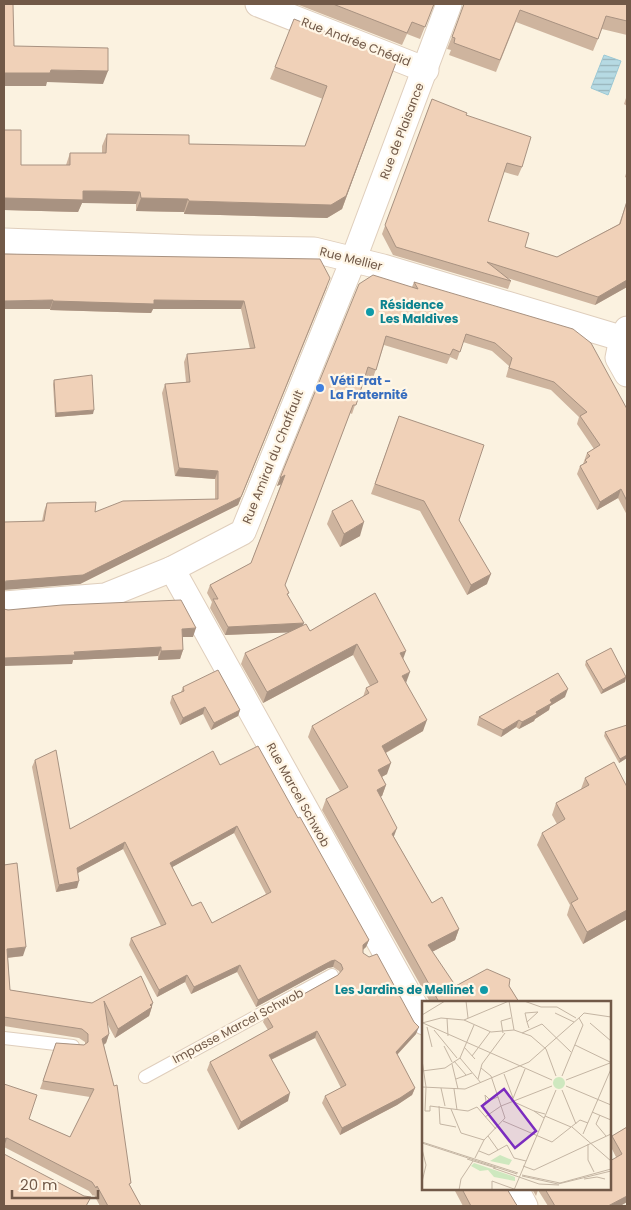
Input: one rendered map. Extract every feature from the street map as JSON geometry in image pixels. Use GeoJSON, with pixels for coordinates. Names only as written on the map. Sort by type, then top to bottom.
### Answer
{"type":"FeatureCollection","features":[{"type":"Feature","properties":{"kind":"street","name":"Rue Andrée Chédid"},"geometry":{"type":"LineString","coordinates":[[258,4],[426,70]]}},
{"type":"Feature","properties":{"kind":"street","name":"Rue de Plaisance"},"geometry":{"type":"LineString","coordinates":[[354,258],[426,70],[449,4]]}},
{"type":"Feature","properties":{"kind":"street","name":"Rue Mellier"},"geometry":{"type":"LineString","coordinates":[[4,241],[314,250],[354,258],[626,336]]}},
{"type":"Feature","properties":{"kind":"street","name":"Rue Amiral du Chaffault"},"geometry":{"type":"LineString","coordinates":[[4,604],[105,596],[172,569],[243,532],[354,258]]}},
{"type":"Feature","properties":{"kind":"street"},"geometry":{"type":"LineString","coordinates":[[626,336],[618,358],[627,374]]}},
{"type":"Feature","properties":{"kind":"street","name":"Rue Marcel Schwob"},"geometry":{"type":"LineString","coordinates":[[172,569],[379,950],[422,1019]]}},
{"type":"Feature","properties":{"kind":"street"},"geometry":{"type":"LineString","coordinates":[[517,1190],[525,1206]]}},
{"type":"Feature","properties":{"kind":"lane","name":"Impasse Marcel Schwob"},"geometry":{"type":"LineString","coordinates":[[145,1077],[332,975]]}},
{"type":"Feature","properties":{"kind":"lane"},"geometry":{"type":"LineString","coordinates":[[4,1038],[78,1046]]}},
{"type":"Feature","properties":{"kind":"water"},"geometry":{"type":"Polygon","coordinates":[[[604,55],[621,61],[608,95],[591,88],[604,55]]]}},
{"type":"Feature","properties":{"kind":"building"},"geometry":{"type":"Polygon","coordinates":[[[4,4],[13,4],[14,46],[108,48],[108,71],[51,70],[50,73],[4,73],[4,4]]]}},
{"type":"Feature","properties":{"kind":"building"},"geometry":{"type":"Polygon","coordinates":[[[333,4],[434,4],[425,27],[412,22],[407,33],[333,4]]]}},
{"type":"Feature","properties":{"kind":"building"},"geometry":{"type":"Polygon","coordinates":[[[464,4],[627,4],[627,21],[606,16],[598,39],[520,10],[500,60],[454,43],[455,38],[452,37],[464,4]]]}},
{"type":"Feature","properties":{"kind":"building"},"geometry":{"type":"Polygon","coordinates":[[[294,19],[397,60],[346,196],[331,205],[189,201],[188,199],[141,198],[140,192],[105,191],[83,191],[83,200],[4,198],[4,130],[21,130],[21,165],[70,165],[70,153],[106,153],[107,134],[189,135],[189,144],[305,146],[327,86],[275,67],[294,19]]]}},
{"type":"Feature","properties":{"kind":"building"},"geometry":{"type":"Polygon","coordinates":[[[432,99],[467,113],[466,115],[531,137],[522,167],[507,163],[488,221],[529,233],[525,247],[557,257],[620,224],[627,201],[627,280],[598,297],[487,262],[511,281],[396,247],[385,225],[432,99]]]}},
{"type":"Feature","properties":{"kind":"building"},"geometry":{"type":"Polygon","coordinates":[[[4,254],[320,259],[330,278],[241,497],[83,575],[4,582],[4,522],[44,521],[47,503],[96,502],[95,512],[123,501],[218,499],[218,471],[179,468],[165,384],[190,382],[187,354],[255,348],[244,301],[154,300],[154,304],[53,300],[4,301],[4,254]]]}},
{"type":"Feature","properties":{"kind":"building"},"geometry":{"type":"Polygon","coordinates":[[[373,275],[418,289],[414,282],[573,329],[591,343],[627,409],[627,501],[621,489],[600,502],[580,466],[587,462],[585,460],[590,456],[587,453],[600,445],[580,416],[587,412],[554,382],[509,368],[512,358],[495,343],[466,334],[460,352],[453,349],[450,355],[386,336],[376,370],[368,367],[356,405],[353,405],[285,585],[289,593],[287,594],[304,623],[228,627],[213,599],[218,599],[210,585],[251,563],[285,475],[280,478],[359,284],[373,275]]]}},
{"type":"Feature","properties":{"kind":"building"},"geometry":{"type":"Polygon","coordinates":[[[92,375],[94,410],[56,413],[54,380],[92,375]]]}},
{"type":"Feature","properties":{"kind":"building"},"geometry":{"type":"Polygon","coordinates":[[[399,416],[484,445],[459,520],[491,574],[471,585],[424,501],[375,484],[399,416]]]}},
{"type":"Feature","properties":{"kind":"building"},"geometry":{"type":"Polygon","coordinates":[[[352,500],[364,522],[344,534],[332,511],[352,500]]]}},
{"type":"Feature","properties":{"kind":"building"},"geometry":{"type":"Polygon","coordinates":[[[375,593],[406,651],[400,653],[410,672],[402,676],[427,720],[382,746],[391,763],[378,770],[386,785],[377,790],[397,828],[392,834],[432,903],[442,897],[459,929],[428,945],[455,985],[452,988],[487,969],[510,979],[509,986],[518,1001],[438,1001],[326,799],[348,787],[312,726],[369,693],[366,688],[378,682],[357,644],[267,692],[245,653],[306,624],[310,631],[375,593]]]}},
{"type":"Feature","properties":{"kind":"building"},"geometry":{"type":"Polygon","coordinates":[[[181,600],[196,628],[182,629],[183,650],[161,651],[161,647],[74,652],[75,655],[4,658],[4,609],[181,600]]]}},
{"type":"Feature","properties":{"kind":"building"},"geometry":{"type":"Polygon","coordinates":[[[611,648],[626,677],[603,690],[586,661],[611,648]]]}},
{"type":"Feature","properties":{"kind":"building"},"geometry":{"type":"Polygon","coordinates":[[[218,670],[240,710],[214,723],[205,707],[183,718],[172,696],[184,691],[183,687],[218,670]]]}},
{"type":"Feature","properties":{"kind":"building"},"geometry":{"type":"Polygon","coordinates":[[[558,673],[568,689],[550,700],[552,703],[536,712],[537,714],[522,722],[519,720],[503,730],[479,717],[558,673]]]}},
{"type":"Feature","properties":{"kind":"building"},"geometry":{"type":"Polygon","coordinates":[[[627,725],[627,755],[620,759],[605,732],[627,725]]]}},
{"type":"Feature","properties":{"kind":"building"},"geometry":{"type":"Polygon","coordinates":[[[258,746],[369,940],[363,945],[363,953],[369,957],[377,954],[414,1022],[419,1027],[396,1052],[415,1088],[400,1098],[342,1128],[325,1096],[346,1085],[317,1031],[269,1055],[290,1093],[241,1122],[210,1062],[273,1027],[266,1015],[338,975],[343,969],[341,964],[335,960],[331,961],[258,1000],[240,965],[194,987],[187,975],[159,990],[131,938],[166,924],[125,842],[77,868],[79,881],[59,885],[35,760],[56,750],[70,829],[213,751],[220,765],[258,746]],[[237,826],[170,863],[192,906],[201,902],[212,923],[271,892],[237,826]]]}},
{"type":"Feature","properties":{"kind":"building"},"geometry":{"type":"Polygon","coordinates":[[[614,762],[627,787],[627,910],[587,932],[571,903],[578,899],[542,833],[565,819],[556,803],[589,785],[585,778],[614,762]]]}},
{"type":"Feature","properties":{"kind":"building"},"geometry":{"type":"Polygon","coordinates":[[[17,863],[26,947],[7,949],[10,990],[92,1003],[141,976],[153,1003],[150,1005],[152,1007],[118,1029],[104,1001],[109,1034],[102,1039],[114,1086],[117,1085],[131,1183],[129,1184],[141,1206],[108,1206],[97,1186],[96,1188],[92,1182],[7,1138],[4,1139],[4,1084],[37,1095],[29,1119],[70,1137],[94,1089],[43,1081],[56,1043],[84,1045],[88,1042],[88,1034],[82,1029],[4,1017],[4,865],[17,863]]]}},
{"type":"Feature","properties":{"kind":"building"},"geometry":{"type":"Polygon","coordinates":[[[627,1127],[627,1196],[608,1206],[555,1206],[546,1190],[611,1190],[611,1160],[622,1154],[612,1136],[627,1127]]]}},
{"type":"Feature","properties":{"kind":"building"},"geometry":{"type":"Polygon","coordinates":[[[4,1154],[84,1196],[91,1197],[86,1206],[4,1206],[4,1154]]]}},
{"type":"Feature","properties":{"kind":"building"},"geometry":{"type":"Polygon","coordinates":[[[463,1190],[508,1190],[518,1206],[471,1206],[463,1190]]]}},
{"type":"Feature","properties":{"kind":"place","name":"Résidence Les Maldives"},"geometry":{"type":"Point","coordinates":[370,312]}},
{"type":"Feature","properties":{"kind":"place","name":"Véti Frat - La Fraternité"},"geometry":{"type":"Point","coordinates":[320,388]}},
{"type":"Feature","properties":{"kind":"place","name":"Les Jardins de Mellinet"},"geometry":{"type":"Point","coordinates":[484,990]}}]}
